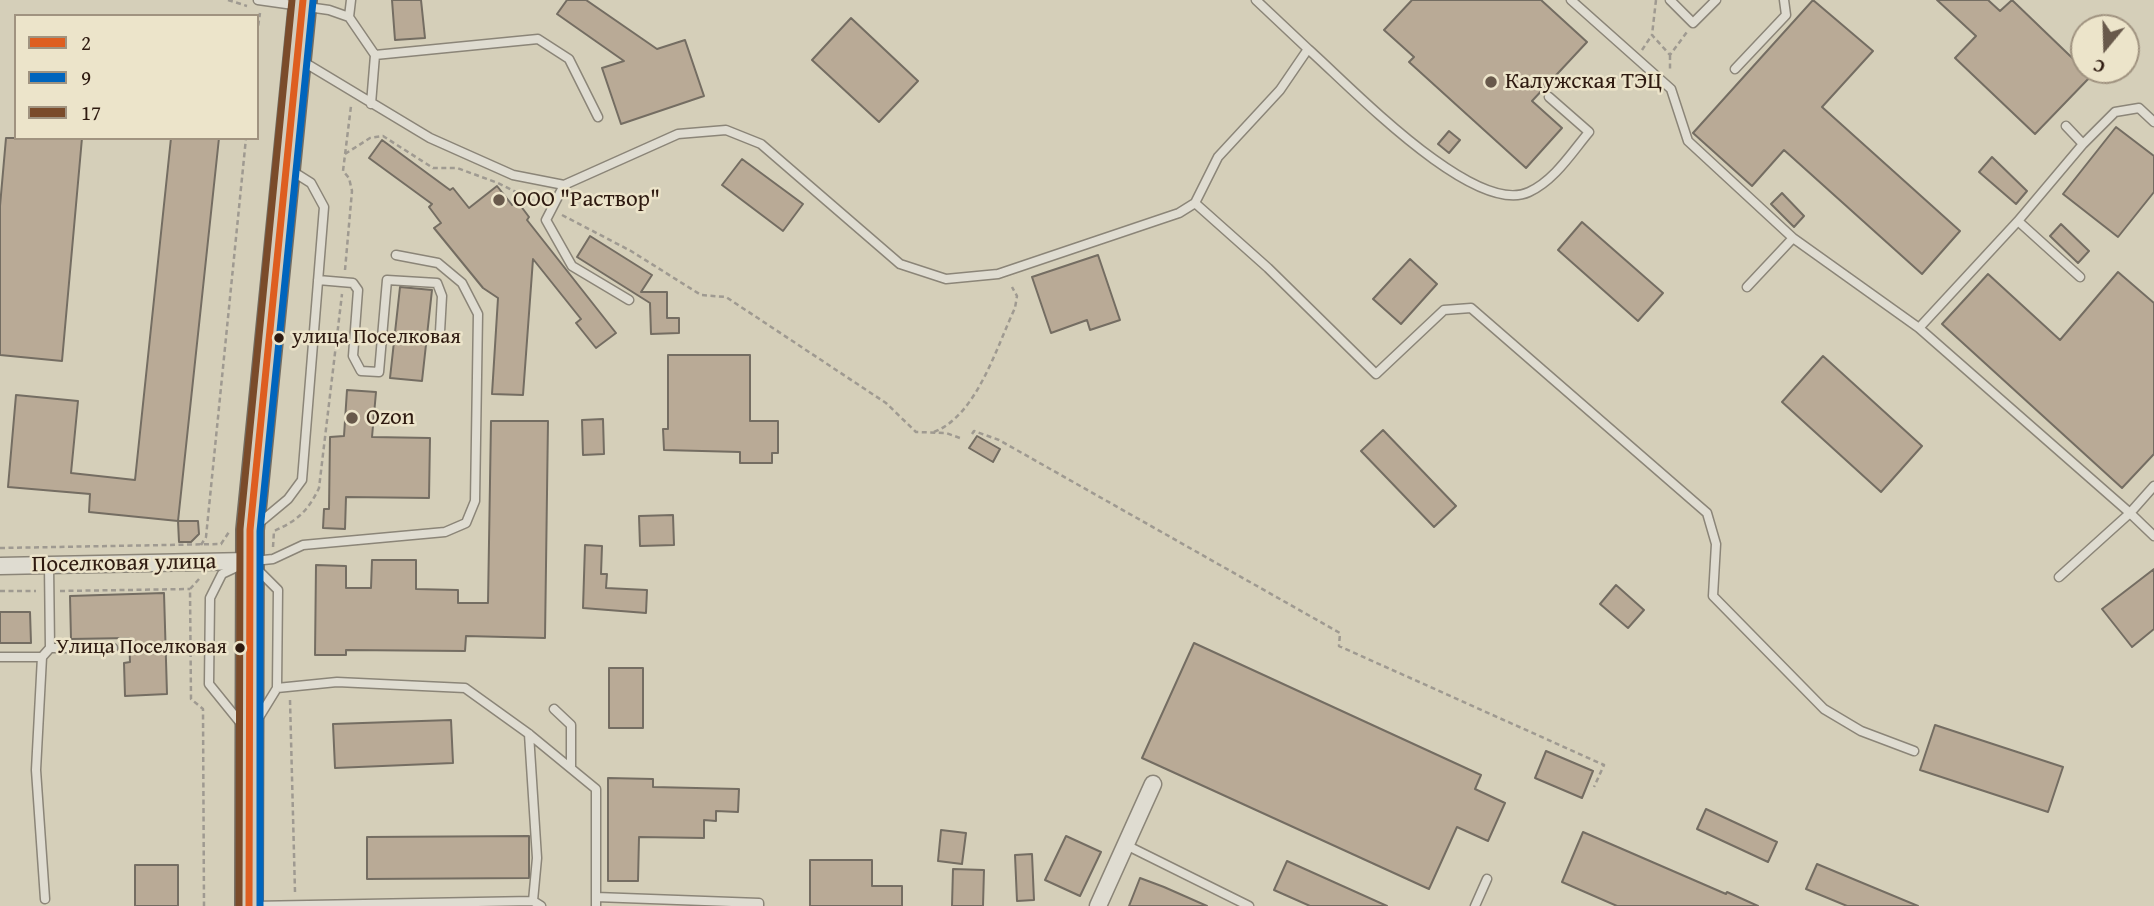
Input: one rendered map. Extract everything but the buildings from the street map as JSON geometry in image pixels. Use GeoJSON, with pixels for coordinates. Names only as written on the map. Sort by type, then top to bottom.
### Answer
{"type":"FeatureCollection","features":[{"type":"Feature","properties":{"kind":"main road"},"geometry":{"type":"LineString","coordinates":[[249,906],[250,530],[284,166],[303,3]]}},
{"type":"Feature","properties":{"kind":"street","name":"Поселковая улица"},"geometry":{"type":"LineString","coordinates":[[0,566],[249,561]]}},
{"type":"Feature","properties":{"kind":"street"},"geometry":{"type":"LineString","coordinates":[[1098,906],[1153,783]]}},
{"type":"Feature","properties":{"kind":"lane"},"geometry":{"type":"LineString","coordinates":[[349,17],[351,0]]}},
{"type":"Feature","properties":{"kind":"lane"},"geometry":{"type":"LineString","coordinates":[[1256,0],[1437,164],[1490,191],[1527,193],[1548,180],[1589,132],[1549,97]]}},
{"type":"Feature","properties":{"kind":"lane"},"geometry":{"type":"LineString","coordinates":[[1571,0],[1671,89],[1688,141],[1793,238],[1919,328],[2154,536]]}},
{"type":"Feature","properties":{"kind":"lane"},"geometry":{"type":"LineString","coordinates":[[1670,0],[1693,23],[1716,0]]}},
{"type":"Feature","properties":{"kind":"lane"},"geometry":{"type":"LineString","coordinates":[[1735,69],[1786,15],[1784,0]]}},
{"type":"Feature","properties":{"kind":"lane"},"geometry":{"type":"LineString","coordinates":[[260,4],[303,3],[349,17],[375,55],[371,104]]}},
{"type":"Feature","properties":{"kind":"lane"},"geometry":{"type":"LineString","coordinates":[[375,55],[538,39],[569,59],[598,117]]}},
{"type":"Feature","properties":{"kind":"lane"},"geometry":{"type":"LineString","coordinates":[[296,58],[430,138],[513,175],[564,185],[678,134],[726,130],[761,144],[900,264],[946,278],[998,274],[1179,213],[1195,203],[1218,157],[1280,90],[1308,49]]}},
{"type":"Feature","properties":{"kind":"lane"},"geometry":{"type":"LineString","coordinates":[[1919,328],[2018,221],[2083,144],[2115,112],[2139,108],[2154,122]]}},
{"type":"Feature","properties":{"kind":"lane"},"geometry":{"type":"LineString","coordinates":[[2066,126],[2083,144]]}},
{"type":"Feature","properties":{"kind":"lane"},"geometry":{"type":"LineString","coordinates":[[250,530],[288,499],[302,480],[324,207],[311,183],[284,166]]}},
{"type":"Feature","properties":{"kind":"lane"},"geometry":{"type":"LineString","coordinates":[[564,185],[546,220],[572,266],[629,300]]}},
{"type":"Feature","properties":{"kind":"lane"},"geometry":{"type":"LineString","coordinates":[[1195,203],[1268,268],[1376,374],[1444,310],[1471,308],[1707,513],[1716,544],[1713,596],[1824,709],[1861,731],[1914,751]]}},
{"type":"Feature","properties":{"kind":"lane"},"geometry":{"type":"LineString","coordinates":[[2018,221],[2080,276]]}},
{"type":"Feature","properties":{"kind":"lane"},"geometry":{"type":"LineString","coordinates":[[1747,287],[1793,238]]}},
{"type":"Feature","properties":{"kind":"lane"},"geometry":{"type":"LineString","coordinates":[[249,561],[278,590],[277,688],[249,734],[209,684],[210,598],[222,574],[249,561],[273,559],[303,545],[445,532],[466,523],[475,501],[478,314],[462,283],[438,263],[396,255]]}},
{"type":"Feature","properties":{"kind":"lane"},"geometry":{"type":"LineString","coordinates":[[318,280],[353,283],[358,290],[353,356],[361,371],[379,372],[387,280],[438,283],[442,296],[440,332]]}},
{"type":"Feature","properties":{"kind":"lane"},"geometry":{"type":"LineString","coordinates":[[2059,577],[2130,513],[2154,486]]}},
{"type":"Feature","properties":{"kind":"lane"},"geometry":{"type":"LineString","coordinates":[[45,899],[36,770],[42,657],[50,648],[49,565]]}},
{"type":"Feature","properties":{"kind":"lane"},"geometry":{"type":"LineString","coordinates":[[50,648],[113,648]]}},
{"type":"Feature","properties":{"kind":"lane"},"geometry":{"type":"LineString","coordinates":[[0,657],[42,657]]}},
{"type":"Feature","properties":{"kind":"lane"},"geometry":{"type":"LineString","coordinates":[[277,688],[337,682],[465,688],[529,734],[596,789],[596,902],[759,903],[759,906]]}},
{"type":"Feature","properties":{"kind":"lane"},"geometry":{"type":"LineString","coordinates":[[554,709],[571,725],[571,768]]}},
{"type":"Feature","properties":{"kind":"lane"},"geometry":{"type":"LineString","coordinates":[[249,906],[537,903],[537,858],[529,734]]}},
{"type":"Feature","properties":{"kind":"lane"},"geometry":{"type":"LineString","coordinates":[[1126,845],[1249,906]]}},
{"type":"Feature","properties":{"kind":"lane"},"geometry":{"type":"LineString","coordinates":[[1475,906],[1487,879]]}},
{"type":"Feature","properties":{"kind":"path"},"geometry":{"type":"LineString","coordinates":[[228,0],[260,4]]}},
{"type":"Feature","properties":{"kind":"path"},"geometry":{"type":"LineString","coordinates":[[1636,58],[1652,35],[1656,0]]}},
{"type":"Feature","properties":{"kind":"path"},"geometry":{"type":"LineString","coordinates":[[1652,35],[1670,55],[1693,23]]}},
{"type":"Feature","properties":{"kind":"path"},"geometry":{"type":"LineString","coordinates":[[342,172],[353,92]]}},
{"type":"Feature","properties":{"kind":"path"},"geometry":{"type":"LineString","coordinates":[[345,154],[370,138],[383,136],[433,168],[457,168],[498,183],[631,251],[701,295],[726,297],[886,403],[916,432],[946,433],[960,438]]}},
{"type":"Feature","properties":{"kind":"path"},"geometry":{"type":"LineString","coordinates":[[204,906],[203,709],[191,699],[190,589],[200,577],[201,544],[206,537],[246,140]]}},
{"type":"Feature","properties":{"kind":"path"},"geometry":{"type":"LineString","coordinates":[[931,433],[944,428],[969,406],[1015,309],[1017,296],[1012,287]]}},
{"type":"Feature","properties":{"kind":"path"},"geometry":{"type":"LineString","coordinates":[[972,433],[974,431],[999,440],[1340,633],[1339,646],[1604,765],[1594,787]]}},
{"type":"Feature","properties":{"kind":"path"},"geometry":{"type":"LineString","coordinates":[[0,548],[201,544]]}},
{"type":"Feature","properties":{"kind":"path"},"geometry":{"type":"LineString","coordinates":[[0,592],[190,589]]}},
{"type":"Feature","properties":{"kind":"transit line","name":"17"},"geometry":{"type":"LineString","coordinates":[[239,906],[240,529],[292,0]]}},
{"type":"Feature","properties":{"kind":"transit line","name":"2"},"geometry":{"type":"LineString","coordinates":[[249,906],[250,530],[303,0]]}},
{"type":"Feature","properties":{"kind":"transit line","name":"9"},"geometry":{"type":"LineString","coordinates":[[260,906],[260,531],[313,1]]}},
{"type":"Feature","properties":{"kind":"place","name":"Калужская ТЭЦ"},"geometry":{"type":"Point","coordinates":[1491,82]}},
{"type":"Feature","properties":{"kind":"place","name":"ООО \"Раствор\""},"geometry":{"type":"Point","coordinates":[499,200]}},
{"type":"Feature","properties":{"kind":"place","name":"улица Поселковая"},"geometry":{"type":"Point","coordinates":[279,338]}},
{"type":"Feature","properties":{"kind":"place","name":"Ozon"},"geometry":{"type":"Point","coordinates":[352,418]}},
{"type":"Feature","properties":{"kind":"place","name":"Улица Поселковая"},"geometry":{"type":"Point","coordinates":[240,648]}}]}
